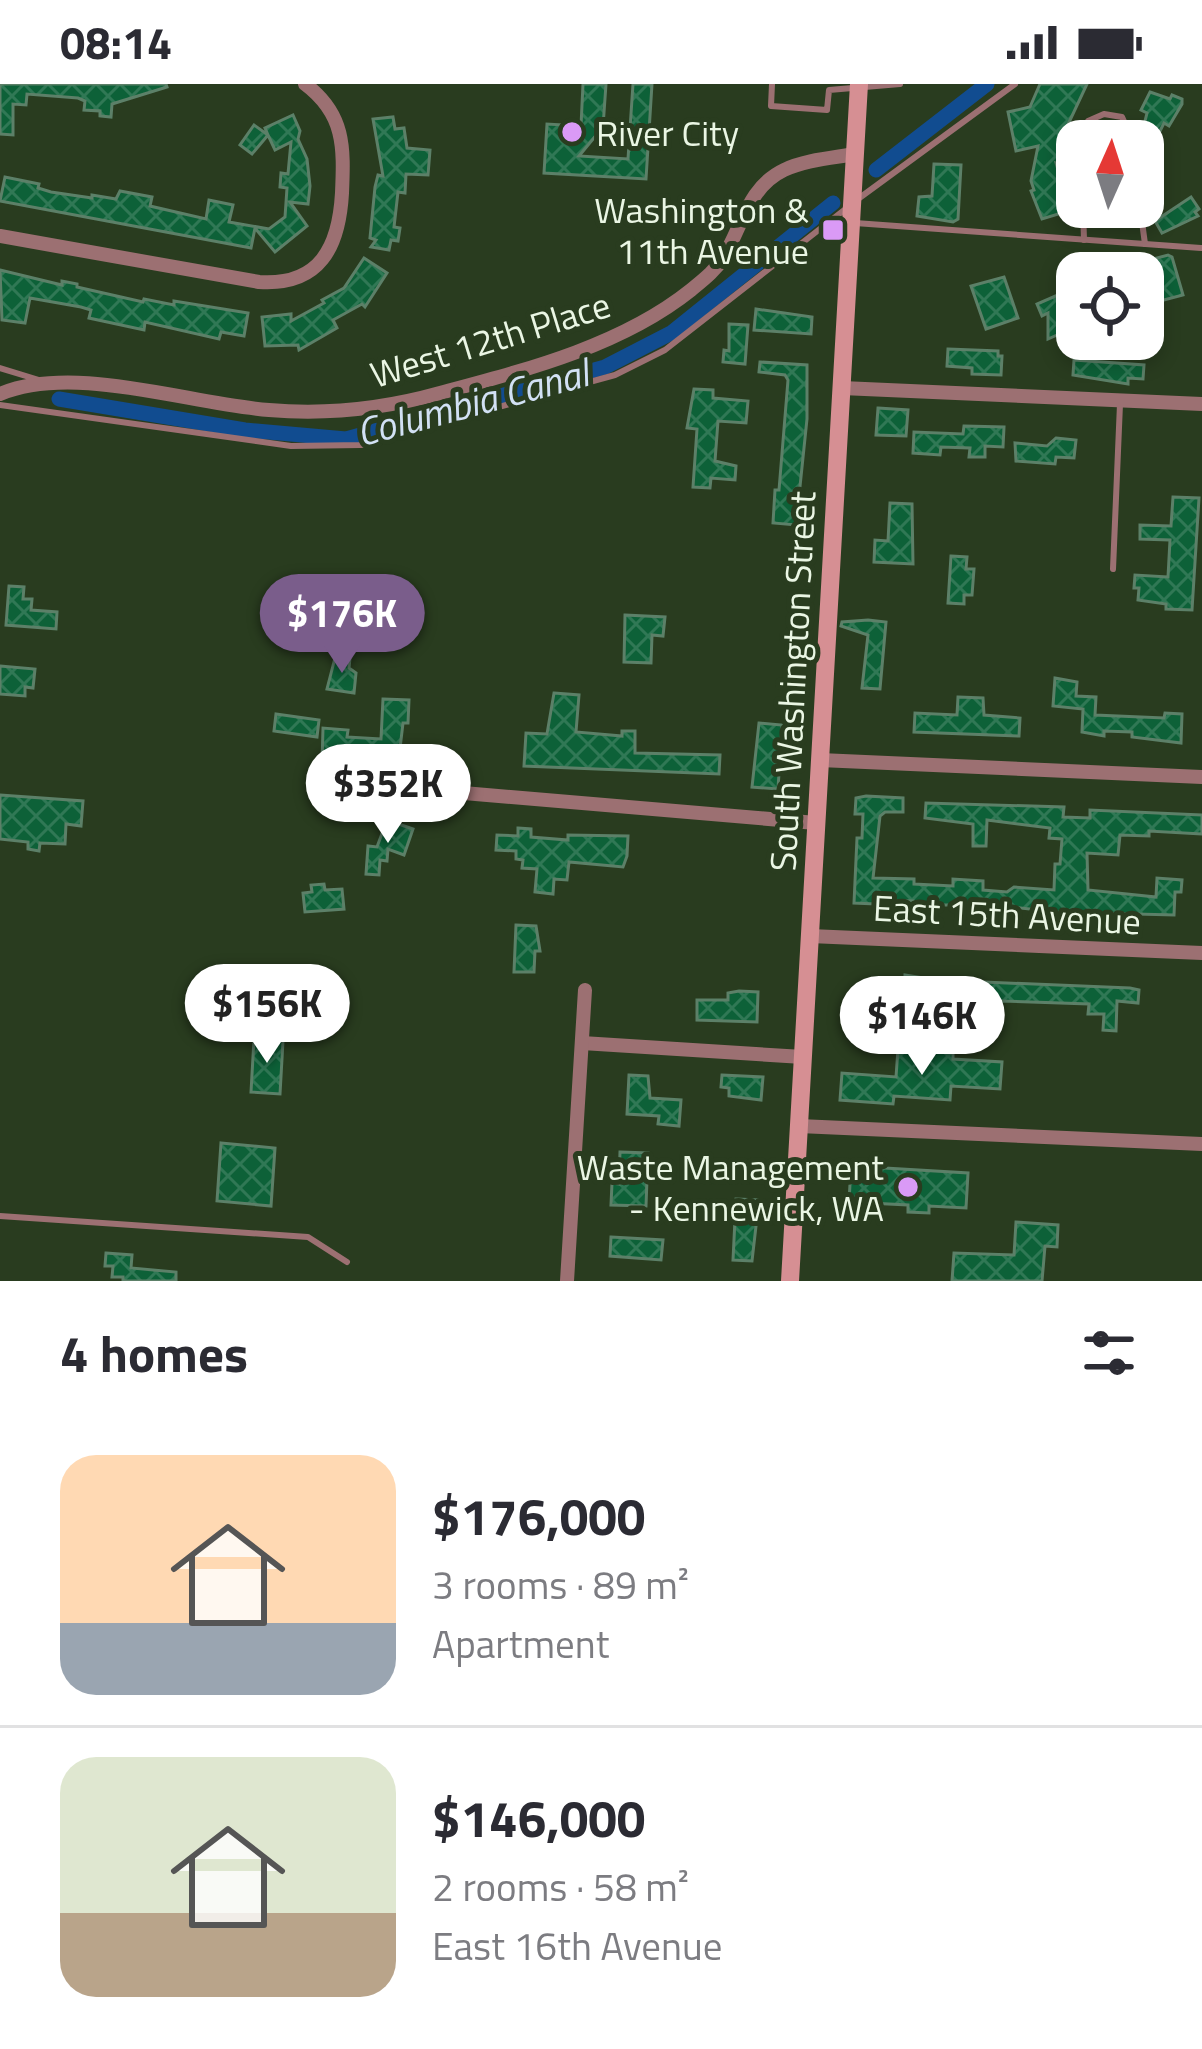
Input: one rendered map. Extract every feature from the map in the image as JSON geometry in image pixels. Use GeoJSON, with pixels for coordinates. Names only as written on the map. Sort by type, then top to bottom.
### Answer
{"type":"FeatureCollection","features":[{"type":"Feature","properties":{"kind":"main road","name":"South Washington Street"},"geometry":{"type":"LineString","coordinates":[[790,1281],[859,86]]}},
{"type":"Feature","properties":{"kind":"street"},"geometry":{"type":"LineString","coordinates":[[0,236],[259,282],[287,281],[313,269],[337,232],[344,148],[334,112],[305,84]]}},
{"type":"Feature","properties":{"kind":"street","name":"West 12th Place"},"geometry":{"type":"LineString","coordinates":[[0,394],[42,382],[86,384],[294,412],[352,412],[443,393],[586,348],[645,320],[721,263],[750,203],[767,180],[794,166],[855,154]]}},
{"type":"Feature","properties":{"kind":"street"},"geometry":{"type":"LineString","coordinates":[[842,388],[1202,404]]}},
{"type":"Feature","properties":{"kind":"street"},"geometry":{"type":"LineString","coordinates":[[820,760],[1202,777]]}},
{"type":"Feature","properties":{"kind":"street"},"geometry":{"type":"LineString","coordinates":[[417,789],[816,823]]}},
{"type":"Feature","properties":{"kind":"street","name":"East 15th Avenue"},"geometry":{"type":"LineString","coordinates":[[810,936],[1202,953]]}},
{"type":"Feature","properties":{"kind":"street"},"geometry":{"type":"LineString","coordinates":[[567,1281],[585,990]]}},
{"type":"Feature","properties":{"kind":"street"},"geometry":{"type":"LineString","coordinates":[[582,1043],[803,1057]]}},
{"type":"Feature","properties":{"kind":"street"},"geometry":{"type":"LineString","coordinates":[[799,1126],[1202,1144]]}},
{"type":"Feature","properties":{"kind":"lane"},"geometry":{"type":"LineString","coordinates":[[772,84],[771,106],[827,110],[829,90],[900,84]]}},
{"type":"Feature","properties":{"kind":"lane"},"geometry":{"type":"LineString","coordinates":[[0,405],[272,444],[361,445],[615,375],[665,350],[1015,84]]}},
{"type":"Feature","properties":{"kind":"lane"},"geometry":{"type":"LineString","coordinates":[[1092,120],[1104,114],[1123,120]]}},
{"type":"Feature","properties":{"kind":"lane"},"geometry":{"type":"LineString","coordinates":[[851,213],[1084,240],[1201,248]]}},
{"type":"Feature","properties":{"kind":"lane"},"geometry":{"type":"LineString","coordinates":[[1084,228],[1084,240]]}},
{"type":"Feature","properties":{"kind":"lane"},"geometry":{"type":"LineString","coordinates":[[1143,228],[1145,244]]}},
{"type":"Feature","properties":{"kind":"lane"},"geometry":{"type":"LineString","coordinates":[[0,368],[42,382]]}},
{"type":"Feature","properties":{"kind":"lane"},"geometry":{"type":"LineString","coordinates":[[1113,569],[1120,400]]}},
{"type":"Feature","properties":{"kind":"lane"},"geometry":{"type":"LineString","coordinates":[[0,1216],[308,1237],[346,1262]]}},
{"type":"Feature","properties":{"kind":"building"},"geometry":{"type":"Polygon","coordinates":[[[0,84],[167,87],[112,104],[111,117],[84,110],[85,101],[78,98],[27,94],[26,105],[13,104],[13,135],[0,134],[0,84]]]}},
{"type":"Feature","properties":{"kind":"building","name":"River City"},"geometry":{"type":"Polygon","coordinates":[[[583,84],[606,84],[603,127],[579,156],[628,159],[633,84],[652,84],[646,179],[544,173],[547,124],[581,126],[583,84]]]}},
{"type":"Feature","properties":{"kind":"building"},"geometry":{"type":"Polygon","coordinates":[[[1040,84],[1087,84],[1070,120],[1056,120],[1056,215],[1042,219],[1031,191],[1038,146],[1016,151],[1008,112],[1030,107],[1040,84]]]}},
{"type":"Feature","properties":{"kind":"building"},"geometry":{"type":"Polygon","coordinates":[[[1150,92],[1182,99],[1169,126],[1164,120],[1145,120],[1147,113],[1141,110],[1150,92]]]}},
{"type":"Feature","properties":{"kind":"building"},"geometry":{"type":"Polygon","coordinates":[[[293,115],[310,186],[308,204],[290,202],[307,226],[275,252],[255,228],[251,248],[0,201],[5,177],[39,184],[38,188],[51,192],[92,198],[116,199],[120,191],[152,197],[150,206],[206,219],[209,200],[233,205],[229,222],[269,229],[285,217],[287,188],[280,187],[281,173],[288,174],[291,142],[275,150],[265,128],[293,115]]]}},
{"type":"Feature","properties":{"kind":"building"},"geometry":{"type":"Polygon","coordinates":[[[393,117],[395,129],[404,128],[407,148],[430,150],[428,175],[406,174],[405,193],[398,192],[394,227],[400,228],[398,241],[391,240],[389,250],[371,247],[376,240],[370,238],[375,187],[378,175],[383,176],[373,119],[393,117]]]}},
{"type":"Feature","properties":{"kind":"building"},"geometry":{"type":"Polygon","coordinates":[[[254,125],[268,135],[252,154],[240,145],[254,125]]]}},
{"type":"Feature","properties":{"kind":"building"},"geometry":{"type":"Polygon","coordinates":[[[934,164],[961,165],[958,219],[953,222],[917,216],[919,197],[932,196],[934,164]]]}},
{"type":"Feature","properties":{"kind":"building"},"geometry":{"type":"Polygon","coordinates":[[[1191,197],[1199,209],[1198,216],[1162,233],[1164,215],[1191,197]]]}},
{"type":"Feature","properties":{"kind":"building"},"geometry":{"type":"Polygon","coordinates":[[[1164,256],[1172,257],[1183,295],[1164,300],[1164,256]]]}},
{"type":"Feature","properties":{"kind":"building"},"geometry":{"type":"Polygon","coordinates":[[[364,258],[387,273],[365,307],[362,304],[333,320],[337,328],[299,350],[298,345],[265,346],[262,317],[291,314],[291,321],[324,303],[344,288],[364,258]]]}},
{"type":"Feature","properties":{"kind":"building"},"geometry":{"type":"Polygon","coordinates":[[[0,270],[143,302],[174,305],[174,301],[248,313],[244,336],[221,332],[219,339],[145,322],[144,330],[89,318],[91,310],[81,307],[30,298],[25,323],[2,320],[0,270]]]}},
{"type":"Feature","properties":{"kind":"building"},"geometry":{"type":"Polygon","coordinates":[[[1004,277],[1018,318],[986,329],[971,286],[1004,277]]]}},
{"type":"Feature","properties":{"kind":"building"},"geometry":{"type":"Polygon","coordinates":[[[1056,296],[1056,335],[1048,339],[1048,313],[1042,316],[1037,304],[1056,296]]]}},
{"type":"Feature","properties":{"kind":"building"},"geometry":{"type":"Polygon","coordinates":[[[756,309],[812,317],[811,334],[754,330],[756,309]]]}},
{"type":"Feature","properties":{"kind":"building"},"geometry":{"type":"Polygon","coordinates":[[[729,324],[748,325],[745,364],[723,362],[724,350],[729,351],[729,324]]]}},
{"type":"Feature","properties":{"kind":"building"},"geometry":{"type":"Polygon","coordinates":[[[948,349],[998,351],[1001,375],[972,374],[972,368],[947,366],[948,349]]]}},
{"type":"Feature","properties":{"kind":"building"},"geometry":{"type":"Polygon","coordinates":[[[1074,360],[1144,365],[1143,379],[1128,378],[1128,384],[1073,375],[1074,360]]]}},
{"type":"Feature","properties":{"kind":"building"},"geometry":{"type":"Polygon","coordinates":[[[760,362],[807,365],[807,419],[796,525],[773,523],[788,380],[785,375],[759,372],[760,362]]]}},
{"type":"Feature","properties":{"kind":"building"},"geometry":{"type":"Polygon","coordinates":[[[694,389],[713,390],[713,398],[748,401],[746,423],[718,421],[715,461],[736,466],[735,480],[711,478],[710,488],[693,487],[697,429],[687,428],[694,389]]]}},
{"type":"Feature","properties":{"kind":"building"},"geometry":{"type":"Polygon","coordinates":[[[878,408],[908,410],[906,436],[876,435],[878,408]]]}},
{"type":"Feature","properties":{"kind":"building"},"geometry":{"type":"Polygon","coordinates":[[[964,426],[1004,427],[1003,447],[985,446],[985,457],[969,457],[970,448],[941,447],[940,455],[913,453],[914,432],[963,434],[964,426]]]}},
{"type":"Feature","properties":{"kind":"building"},"geometry":{"type":"Polygon","coordinates":[[[1056,438],[1076,440],[1074,458],[1056,457],[1055,464],[1016,461],[1015,443],[1047,446],[1056,438]]]}},
{"type":"Feature","properties":{"kind":"building"},"geometry":{"type":"Polygon","coordinates":[[[1173,497],[1199,498],[1192,610],[1166,609],[1166,604],[1138,600],[1139,588],[1134,588],[1135,575],[1168,577],[1170,540],[1140,539],[1140,525],[1171,526],[1173,497]]]}},
{"type":"Feature","properties":{"kind":"building"},"geometry":{"type":"Polygon","coordinates":[[[890,503],[912,504],[913,564],[874,562],[875,540],[888,541],[890,503]]]}},
{"type":"Feature","properties":{"kind":"building"},"geometry":{"type":"Polygon","coordinates":[[[951,556],[967,557],[966,569],[974,569],[972,595],[964,595],[964,604],[948,603],[951,556]]]}},
{"type":"Feature","properties":{"kind":"building"},"geometry":{"type":"Polygon","coordinates":[[[9,586],[24,587],[23,599],[32,599],[31,610],[57,612],[56,629],[6,625],[9,586]]]}},
{"type":"Feature","properties":{"kind":"building"},"geometry":{"type":"Polygon","coordinates":[[[625,615],[665,617],[663,636],[652,635],[651,663],[624,662],[625,615]]]}},
{"type":"Feature","properties":{"kind":"building"},"geometry":{"type":"Polygon","coordinates":[[[842,622],[886,622],[880,689],[862,688],[868,635],[841,626],[842,622]]]}},
{"type":"Feature","properties":{"kind":"building"},"geometry":{"type":"Polygon","coordinates":[[[335,658],[350,658],[349,668],[356,673],[354,693],[327,689],[335,658]]]}},
{"type":"Feature","properties":{"kind":"building"},"geometry":{"type":"Polygon","coordinates":[[[0,666],[35,669],[33,688],[25,687],[25,696],[0,694],[0,666]]]}},
{"type":"Feature","properties":{"kind":"building"},"geometry":{"type":"Polygon","coordinates":[[[1055,678],[1077,682],[1076,696],[1096,697],[1095,715],[1164,718],[1165,713],[1182,714],[1181,743],[1132,737],[1132,732],[1104,731],[1104,736],[1082,732],[1083,709],[1053,706],[1055,678]]]}},
{"type":"Feature","properties":{"kind":"building"},"geometry":{"type":"Polygon","coordinates":[[[554,693],[579,695],[576,732],[622,736],[622,731],[635,731],[635,753],[720,755],[719,774],[524,766],[526,733],[547,734],[554,693]]]}},
{"type":"Feature","properties":{"kind":"building"},"geometry":{"type":"Polygon","coordinates":[[[958,697],[983,698],[984,715],[1020,718],[1019,736],[914,732],[915,713],[957,715],[958,697]]]}},
{"type":"Feature","properties":{"kind":"building"},"geometry":{"type":"Polygon","coordinates":[[[383,699],[409,700],[399,757],[363,755],[362,769],[328,769],[322,764],[323,728],[348,730],[347,737],[381,739],[383,699]]]}},
{"type":"Feature","properties":{"kind":"building"},"geometry":{"type":"Polygon","coordinates":[[[276,714],[319,720],[317,737],[274,731],[276,714]]]}},
{"type":"Feature","properties":{"kind":"building"},"geometry":{"type":"Polygon","coordinates":[[[759,723],[782,725],[778,789],[752,787],[759,723]]]}},
{"type":"Feature","properties":{"kind":"building"},"geometry":{"type":"Polygon","coordinates":[[[0,795],[83,801],[81,826],[66,824],[65,844],[40,843],[39,851],[28,849],[28,842],[0,839],[0,795]]]}},
{"type":"Feature","properties":{"kind":"building"},"geometry":{"type":"Polygon","coordinates":[[[856,798],[903,798],[903,812],[880,816],[873,878],[914,879],[914,884],[953,886],[953,879],[983,881],[983,890],[1054,890],[1055,864],[1060,864],[1062,839],[1049,838],[1050,828],[987,820],[986,846],[973,846],[973,824],[925,818],[926,803],[1064,807],[1063,817],[1090,818],[1090,810],[1202,815],[1202,834],[1149,831],[1149,836],[1120,835],[1118,855],[1087,853],[1088,890],[1156,897],[1157,878],[1182,880],[1181,892],[1175,892],[1174,915],[913,905],[913,901],[854,903],[863,814],[855,814],[856,798]]]}},
{"type":"Feature","properties":{"kind":"building"},"geometry":{"type":"Polygon","coordinates":[[[387,820],[413,829],[404,855],[388,849],[387,861],[380,860],[379,875],[366,874],[368,846],[377,847],[387,820]]]}},
{"type":"Feature","properties":{"kind":"building"},"geometry":{"type":"Polygon","coordinates":[[[518,828],[531,829],[531,837],[568,840],[568,835],[628,836],[627,856],[623,867],[569,862],[567,880],[554,879],[553,894],[535,892],[537,869],[522,868],[523,860],[516,859],[516,851],[496,850],[497,835],[518,836],[518,828]]]}},
{"type":"Feature","properties":{"kind":"building"},"geometry":{"type":"Polygon","coordinates":[[[324,884],[325,890],[342,889],[344,909],[305,912],[303,893],[312,892],[311,885],[324,884]]]}},
{"type":"Feature","properties":{"kind":"building"},"geometry":{"type":"Polygon","coordinates":[[[516,925],[536,926],[540,951],[535,951],[534,972],[514,972],[516,925]]]}},
{"type":"Feature","properties":{"kind":"building"},"geometry":{"type":"Polygon","coordinates":[[[905,975],[1130,988],[1139,990],[1138,1003],[1117,1001],[1116,1031],[1103,1030],[1104,1014],[1088,1014],[1089,1004],[1001,1001],[1000,1026],[983,1025],[984,1008],[968,1007],[968,1000],[904,997],[905,975]]]}},
{"type":"Feature","properties":{"kind":"building"},"geometry":{"type":"Polygon","coordinates":[[[758,992],[757,1022],[697,1020],[697,1000],[728,1000],[728,993],[758,992]]]}},
{"type":"Feature","properties":{"kind":"building"},"geometry":{"type":"Polygon","coordinates":[[[254,1039],[283,1041],[280,1094],[251,1092],[254,1039]]]}},
{"type":"Feature","properties":{"kind":"building"},"geometry":{"type":"Polygon","coordinates":[[[898,1049],[1002,1062],[1000,1089],[951,1086],[950,1100],[894,1096],[893,1104],[840,1100],[842,1073],[896,1077],[898,1049]]]}},
{"type":"Feature","properties":{"kind":"building"},"geometry":{"type":"Polygon","coordinates":[[[629,1075],[648,1076],[650,1098],[681,1100],[679,1126],[658,1124],[659,1116],[627,1114],[629,1075]]]}},
{"type":"Feature","properties":{"kind":"building"},"geometry":{"type":"Polygon","coordinates":[[[722,1075],[763,1077],[761,1100],[729,1096],[729,1088],[721,1087],[722,1075]]]}},
{"type":"Feature","properties":{"kind":"building"},"geometry":{"type":"Polygon","coordinates":[[[221,1143],[275,1148],[271,1206],[217,1201],[221,1143]]]}},
{"type":"Feature","properties":{"kind":"building"},"geometry":{"type":"Polygon","coordinates":[[[620,1152],[648,1153],[646,1206],[611,1205],[612,1183],[619,1184],[620,1152]]]}},
{"type":"Feature","properties":{"kind":"building","name":"Waste Management - Kennewick, WA"},"geometry":{"type":"Polygon","coordinates":[[[851,1166],[968,1173],[966,1208],[929,1206],[929,1213],[908,1212],[908,1205],[849,1202],[851,1166]]]}},
{"type":"Feature","properties":{"kind":"building"},"geometry":{"type":"Polygon","coordinates":[[[736,1199],[759,1200],[752,1261],[733,1260],[736,1199]]]}},
{"type":"Feature","properties":{"kind":"building"},"geometry":{"type":"Polygon","coordinates":[[[1016,1222],[1058,1225],[1057,1247],[1045,1246],[1042,1281],[952,1281],[954,1253],[1014,1255],[1016,1222]]]}},
{"type":"Feature","properties":{"kind":"building"},"geometry":{"type":"Polygon","coordinates":[[[611,1237],[663,1240],[661,1260],[610,1256],[611,1237]]]}},
{"type":"Feature","properties":{"kind":"building"},"geometry":{"type":"Polygon","coordinates":[[[106,1253],[132,1255],[131,1268],[176,1272],[176,1281],[112,1277],[113,1266],[105,1266],[106,1253]]]}},
{"type":"Feature","properties":{"kind":"waterway","name":"Columbia Canal"},"geometry":{"type":"LineString","coordinates":[[876,170],[987,84]]}},
{"type":"Feature","properties":{"kind":"waterway","name":"Columbia Canal"},"geometry":{"type":"LineString","coordinates":[[59,399],[245,430],[346,439],[605,367],[671,333],[833,203]]}},
{"type":"Feature","properties":{"kind":"place","name":"River City"},"geometry":{"type":"Point","coordinates":[572,132]}},
{"type":"Feature","properties":{"kind":"place","name":"Washington & 11th Avenue"},"geometry":{"type":"Point","coordinates":[833,230]}},
{"type":"Feature","properties":{"kind":"place","name":"Waste Management - Kennewick, WA"},"geometry":{"type":"Point","coordinates":[908,1187]}}]}
